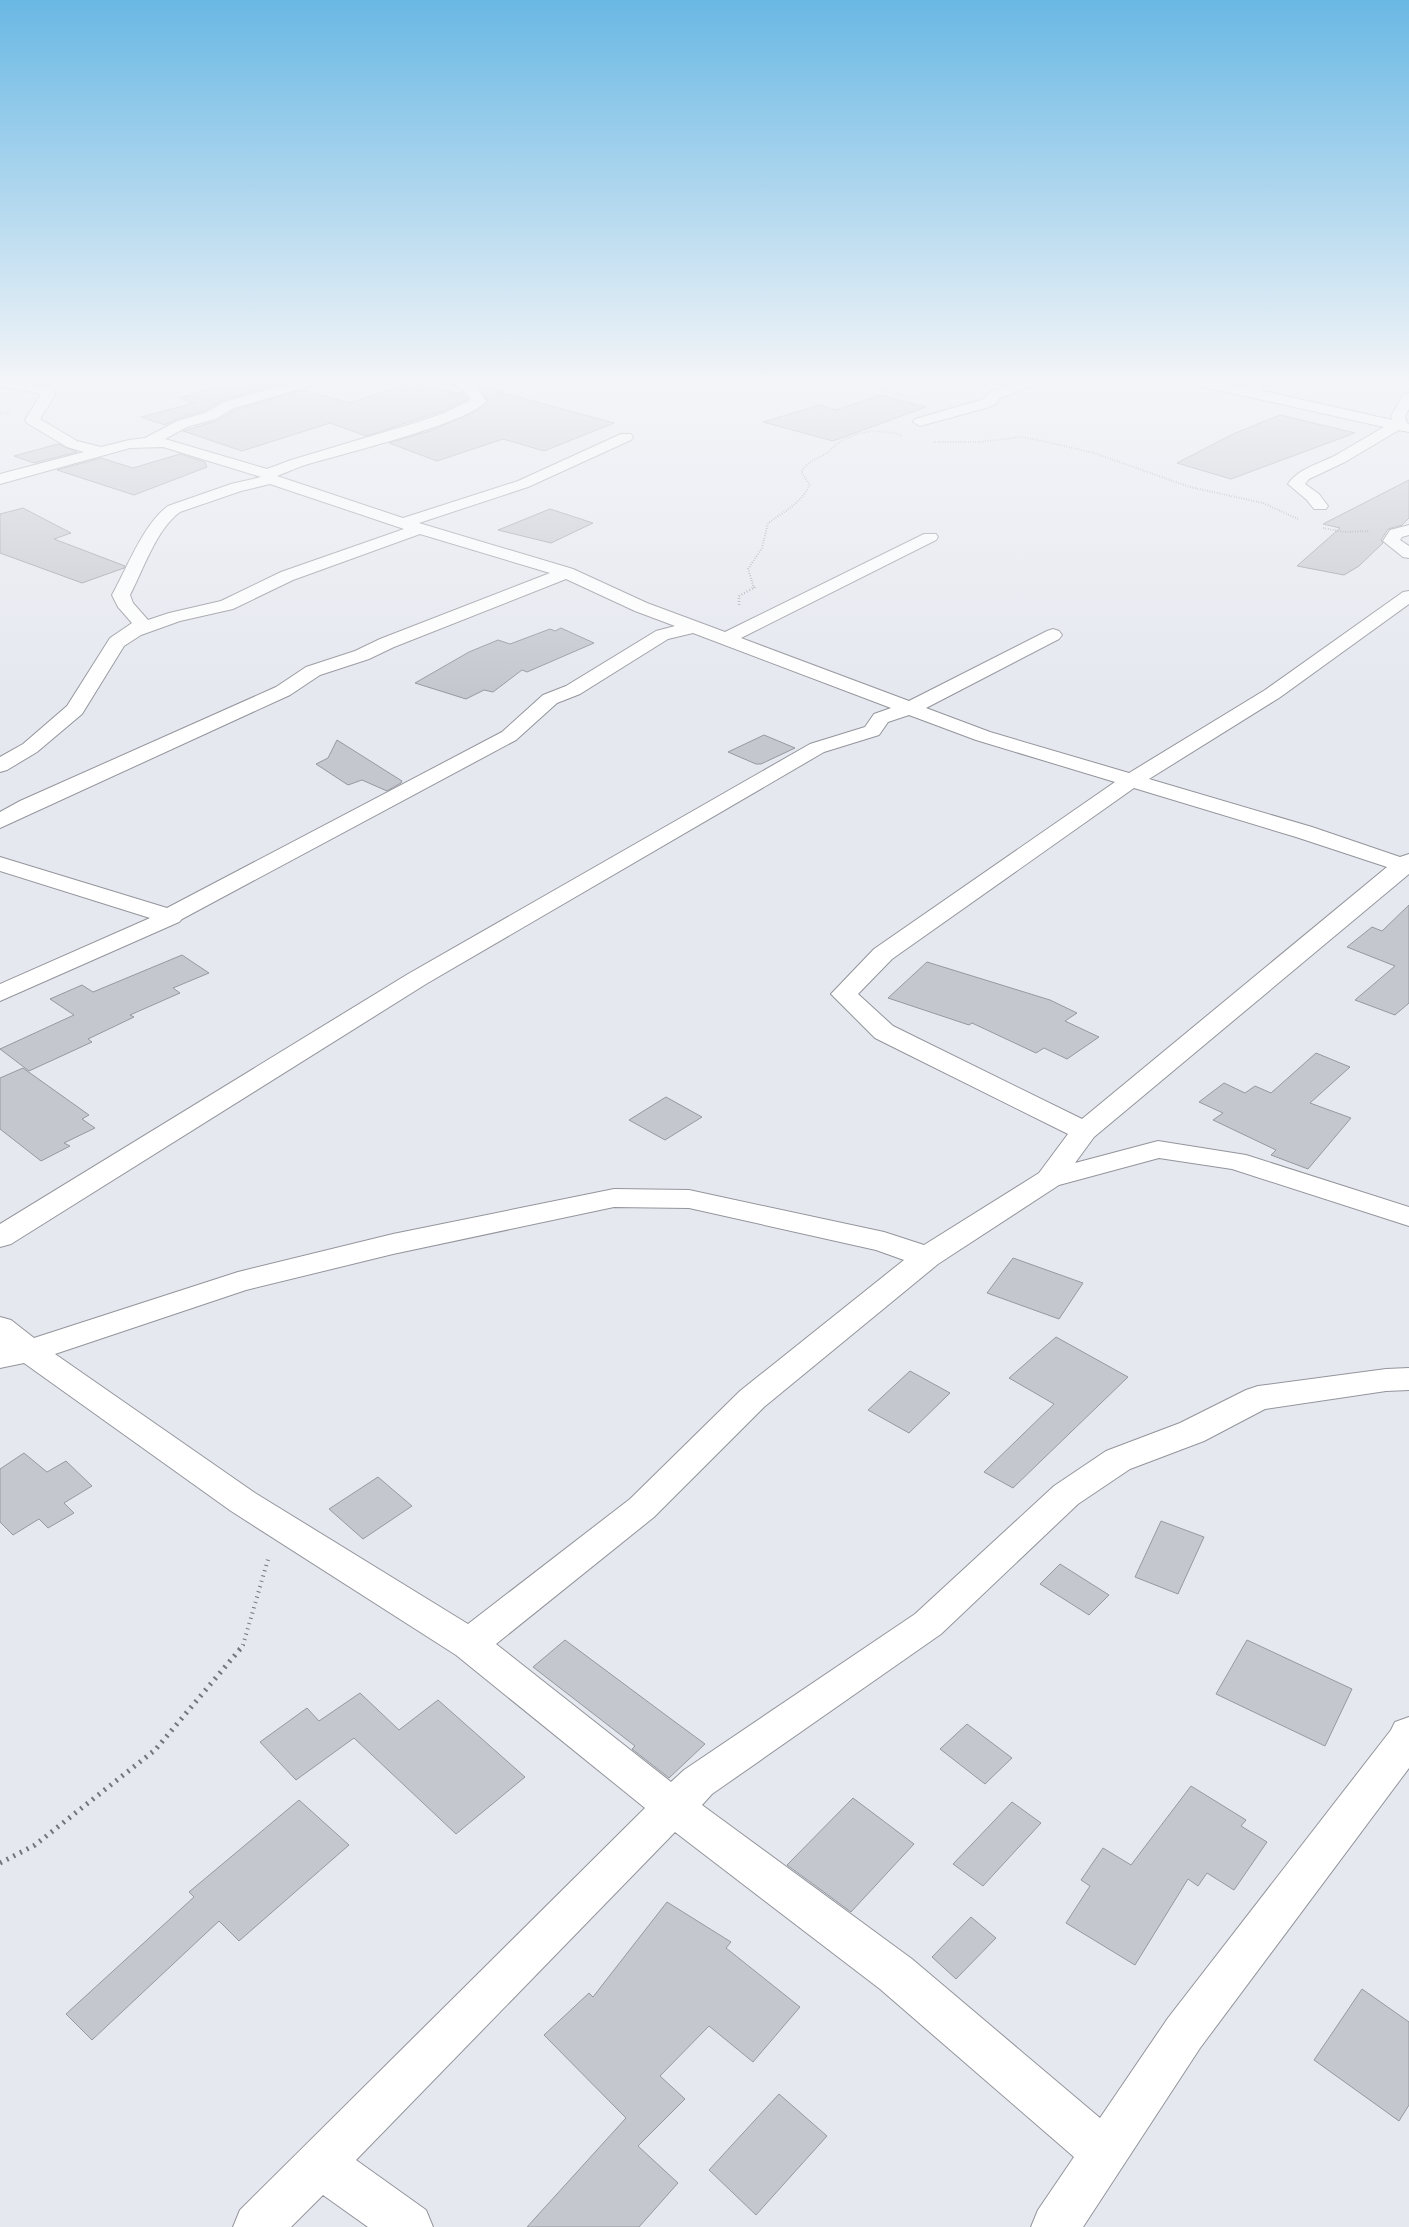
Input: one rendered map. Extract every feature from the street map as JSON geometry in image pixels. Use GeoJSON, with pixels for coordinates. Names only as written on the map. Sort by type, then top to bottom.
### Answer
{"type":"FeatureCollection","features":[{"type":"Feature","properties":{"kind":"street"},"geometry":{"type":"LineString","coordinates":[[136,631],[142,624],[122,601],[121,595],[143,553],[145,544],[167,514],[174,509],[242,485]]}},
{"type":"Feature","properties":{"kind":"street"},"geometry":{"type":"LineString","coordinates":[[294,485],[421,529],[567,573],[642,607],[983,736],[1407,864]]}},
{"type":"Feature","properties":{"kind":"street"},"geometry":{"type":"LineString","coordinates":[[403,523],[520,485]]}},
{"type":"Feature","properties":{"kind":"street"},"geometry":{"type":"LineString","coordinates":[[1297,485],[1313,497],[1320,506]]}},
{"type":"Feature","properties":{"kind":"street"},"geometry":{"type":"LineString","coordinates":[[0,766],[30,748],[76,710],[117,642],[136,631],[175,618],[227,605],[288,576],[395,536],[421,529]]}},
{"type":"Feature","properties":{"kind":"street"},"geometry":{"type":"LineString","coordinates":[[1405,530],[1396,533],[1391,541],[1409,553]]}},
{"type":"Feature","properties":{"kind":"street"},"geometry":{"type":"LineString","coordinates":[[726,639],[930,537]]}},
{"type":"Feature","properties":{"kind":"street"},"geometry":{"type":"LineString","coordinates":[[0,822],[28,806],[284,691],[313,671],[362,656],[387,643],[524,588],[567,573]]}},
{"type":"Feature","properties":{"kind":"street"},"geometry":{"type":"LineString","coordinates":[[1084,1131],[884,1032],[844,994],[883,954],[1132,780],[1272,694],[1409,596]]}},
{"type":"Feature","properties":{"kind":"street"},"geometry":{"type":"LineString","coordinates":[[0,993],[171,917],[169,916],[509,736],[550,699],[573,690],[662,635],[694,627]]}},
{"type":"Feature","properties":{"kind":"street"},"geometry":{"type":"LineString","coordinates":[[0,1237],[417,979],[817,748],[872,731],[881,718],[911,708],[1053,634]]}},
{"type":"Feature","properties":{"kind":"street"},"geometry":{"type":"LineString","coordinates":[[0,864],[169,916]]}},
{"type":"Feature","properties":{"kind":"street"},"geometry":{"type":"LineString","coordinates":[[1049,1180],[1084,1131],[1407,864]]}},
{"type":"Feature","properties":{"kind":"street"},"geometry":{"type":"LineString","coordinates":[[469,1644],[642,1508],[752,1399],[927,1257],[1049,1180],[1158,1149],[1236,1161],[1409,1217]]}},
{"type":"Feature","properties":{"kind":"street"},"geometry":{"type":"LineString","coordinates":[[14,1354],[238,1282],[393,1244],[614,1198],[689,1199],[884,1242],[927,1257]]}},
{"type":"Feature","properties":{"kind":"street"},"geometry":{"type":"LineString","coordinates":[[0,1328],[14,1354],[243,1502],[469,1644],[673,1808],[896,1974],[1104,2153]]}},
{"type":"Feature","properties":{"kind":"street"},"geometry":{"type":"LineString","coordinates":[[257,2227],[698,1782],[928,1624],[1066,1495],[1118,1460],[1192,1432],[1258,1398],[1386,1380],[1409,1379]]}},
{"type":"Feature","properties":{"kind":"street"},"geometry":{"type":"LineString","coordinates":[[1056,2227],[1184,2033],[1409,1734]]}},
{"type":"Feature","properties":{"kind":"street"},"geometry":{"type":"LineString","coordinates":[[320,2164],[409,2227]]}},
{"type":"Feature","properties":{"kind":"path"},"geometry":{"type":"LineString","coordinates":[[749,626],[739,605],[739,596],[755,588],[748,569],[761,553],[767,536],[768,523],[798,504],[810,485]]}},
{"type":"Feature","properties":{"kind":"path"},"geometry":{"type":"LineString","coordinates":[[1184,485],[1263,503],[1302,520]]}},
{"type":"Feature","properties":{"kind":"path"},"geometry":{"type":"LineString","coordinates":[[1317,526],[1344,532],[1405,530]]}},
{"type":"Feature","properties":{"kind":"path"},"geometry":{"type":"LineString","coordinates":[[0,1863],[34,1845],[155,1750],[243,1645],[280,1525]]}},
{"type":"Feature","properties":{"kind":"building"},"geometry":{"type":"Polygon","coordinates":[[[103,485],[160,485],[134,495],[103,485]]]}},
{"type":"Feature","properties":{"kind":"building"},"geometry":{"type":"Polygon","coordinates":[[[1399,485],[1409,485],[1409,518],[1402,525],[1388,529],[1381,540],[1383,543],[1359,566],[1344,575],[1297,566],[1340,528],[1323,524],[1399,485]]]}},
{"type":"Feature","properties":{"kind":"building"},"geometry":{"type":"Polygon","coordinates":[[[23,508],[71,533],[54,539],[125,566],[124,568],[82,583],[0,553],[0,514],[23,508]]]}},
{"type":"Feature","properties":{"kind":"building"},"geometry":{"type":"Polygon","coordinates":[[[550,509],[593,523],[551,543],[498,530],[550,509]]]}},
{"type":"Feature","properties":{"kind":"building"},"geometry":{"type":"Polygon","coordinates":[[[561,628],[594,643],[527,672],[522,670],[493,692],[484,690],[466,699],[415,683],[469,652],[498,640],[510,644],[550,629],[555,631],[561,628]]]}},
{"type":"Feature","properties":{"kind":"building"},"geometry":{"type":"Polygon","coordinates":[[[764,735],[795,748],[761,764],[756,764],[728,752],[764,735]]]}},
{"type":"Feature","properties":{"kind":"building"},"geometry":{"type":"Polygon","coordinates":[[[337,740],[402,781],[401,783],[387,791],[362,780],[348,785],[316,764],[328,758],[337,740]]]}},
{"type":"Feature","properties":{"kind":"building"},"geometry":{"type":"Polygon","coordinates":[[[1409,905],[1409,1003],[1395,1015],[1355,1000],[1395,966],[1347,947],[1372,927],[1382,931],[1409,905]]]}},
{"type":"Feature","properties":{"kind":"building"},"geometry":{"type":"Polygon","coordinates":[[[182,955],[209,973],[173,988],[180,993],[130,1015],[134,1017],[88,1039],[92,1042],[29,1071],[0,1049],[74,1015],[50,999],[82,985],[93,992],[182,955]]]}},
{"type":"Feature","properties":{"kind":"building"},"geometry":{"type":"Polygon","coordinates":[[[927,962],[1050,1000],[1077,1013],[1065,1021],[1099,1037],[1067,1059],[1044,1048],[1036,1053],[972,1023],[969,1025],[888,998],[927,962]]]}},
{"type":"Feature","properties":{"kind":"building"},"geometry":{"type":"Polygon","coordinates":[[[1316,1053],[1350,1067],[1310,1103],[1351,1118],[1308,1169],[1271,1155],[1276,1150],[1213,1120],[1223,1113],[1199,1102],[1224,1083],[1245,1093],[1255,1086],[1271,1093],[1316,1053]]]}},
{"type":"Feature","properties":{"kind":"building"},"geometry":{"type":"Polygon","coordinates":[[[23,1068],[89,1115],[82,1119],[95,1128],[64,1143],[70,1146],[41,1161],[0,1129],[0,1078],[23,1068]]]}},
{"type":"Feature","properties":{"kind":"building"},"geometry":{"type":"Polygon","coordinates":[[[666,1097],[702,1117],[665,1140],[629,1120],[666,1097]]]}},
{"type":"Feature","properties":{"kind":"building"},"geometry":{"type":"Polygon","coordinates":[[[1013,1258],[1083,1283],[1059,1319],[987,1293],[1013,1258]]]}},
{"type":"Feature","properties":{"kind":"building"},"geometry":{"type":"Polygon","coordinates":[[[1056,1337],[1128,1377],[1013,1488],[984,1472],[1054,1404],[1009,1378],[1056,1337]]]}},
{"type":"Feature","properties":{"kind":"building"},"geometry":{"type":"Polygon","coordinates":[[[910,1371],[950,1393],[909,1433],[868,1410],[910,1371]]]}},
{"type":"Feature","properties":{"kind":"building"},"geometry":{"type":"Polygon","coordinates":[[[24,1453],[47,1472],[66,1461],[92,1486],[64,1503],[74,1513],[48,1528],[39,1519],[13,1535],[0,1522],[0,1469],[24,1453]]]}},
{"type":"Feature","properties":{"kind":"building"},"geometry":{"type":"Polygon","coordinates":[[[378,1477],[412,1506],[363,1539],[329,1509],[378,1477]]]}},
{"type":"Feature","properties":{"kind":"building"},"geometry":{"type":"Polygon","coordinates":[[[1161,1521],[1204,1537],[1178,1594],[1135,1577],[1161,1521]]]}},
{"type":"Feature","properties":{"kind":"building"},"geometry":{"type":"Polygon","coordinates":[[[1060,1564],[1109,1595],[1089,1615],[1040,1584],[1060,1564]]]}},
{"type":"Feature","properties":{"kind":"building"},"geometry":{"type":"Polygon","coordinates":[[[565,1640],[705,1744],[669,1778],[632,1749],[635,1746],[533,1667],[565,1640]]]}},
{"type":"Feature","properties":{"kind":"building"},"geometry":{"type":"Polygon","coordinates":[[[1247,1640],[1352,1689],[1325,1746],[1216,1694],[1247,1640]]]}},
{"type":"Feature","properties":{"kind":"building"},"geometry":{"type":"Polygon","coordinates":[[[360,1693],[399,1730],[438,1700],[525,1777],[456,1834],[354,1738],[296,1780],[260,1742],[307,1708],[319,1721],[360,1693]]]}},
{"type":"Feature","properties":{"kind":"building"},"geometry":{"type":"Polygon","coordinates":[[[967,1724],[1012,1758],[985,1784],[940,1749],[967,1724]]]}},
{"type":"Feature","properties":{"kind":"building"},"geometry":{"type":"Polygon","coordinates":[[[1191,1786],[1246,1820],[1241,1826],[1267,1842],[1234,1890],[1207,1873],[1198,1886],[1188,1879],[1135,1965],[1066,1923],[1090,1886],[1081,1880],[1103,1848],[1131,1865],[1191,1786]]]}},
{"type":"Feature","properties":{"kind":"building"},"geometry":{"type":"Polygon","coordinates":[[[853,1798],[914,1844],[851,1912],[787,1865],[853,1798]]]}},
{"type":"Feature","properties":{"kind":"building"},"geometry":{"type":"Polygon","coordinates":[[[299,1800],[349,1845],[239,1941],[219,1921],[92,2040],[66,2014],[194,1897],[189,1892],[299,1800]]]}},
{"type":"Feature","properties":{"kind":"building"},"geometry":{"type":"Polygon","coordinates":[[[1012,1802],[1041,1823],[983,1886],[953,1864],[1012,1802]]]}},
{"type":"Feature","properties":{"kind":"building"},"geometry":{"type":"Polygon","coordinates":[[[667,1902],[731,1942],[726,1948],[800,2007],[753,2062],[709,2026],[660,2076],[685,2099],[638,2146],[678,2183],[639,2227],[527,2227],[626,2118],[544,2035],[589,1993],[593,1997],[667,1902]]]}},
{"type":"Feature","properties":{"kind":"building"},"geometry":{"type":"Polygon","coordinates":[[[971,1917],[996,1938],[956,1979],[932,1957],[971,1917]]]}},
{"type":"Feature","properties":{"kind":"building"},"geometry":{"type":"Polygon","coordinates":[[[1362,1989],[1409,2022],[1409,2105],[1399,2121],[1314,2060],[1362,1989]]]}},
{"type":"Feature","properties":{"kind":"building"},"geometry":{"type":"Polygon","coordinates":[[[779,2094],[827,2136],[756,2215],[709,2170],[779,2094]]]}}]}
